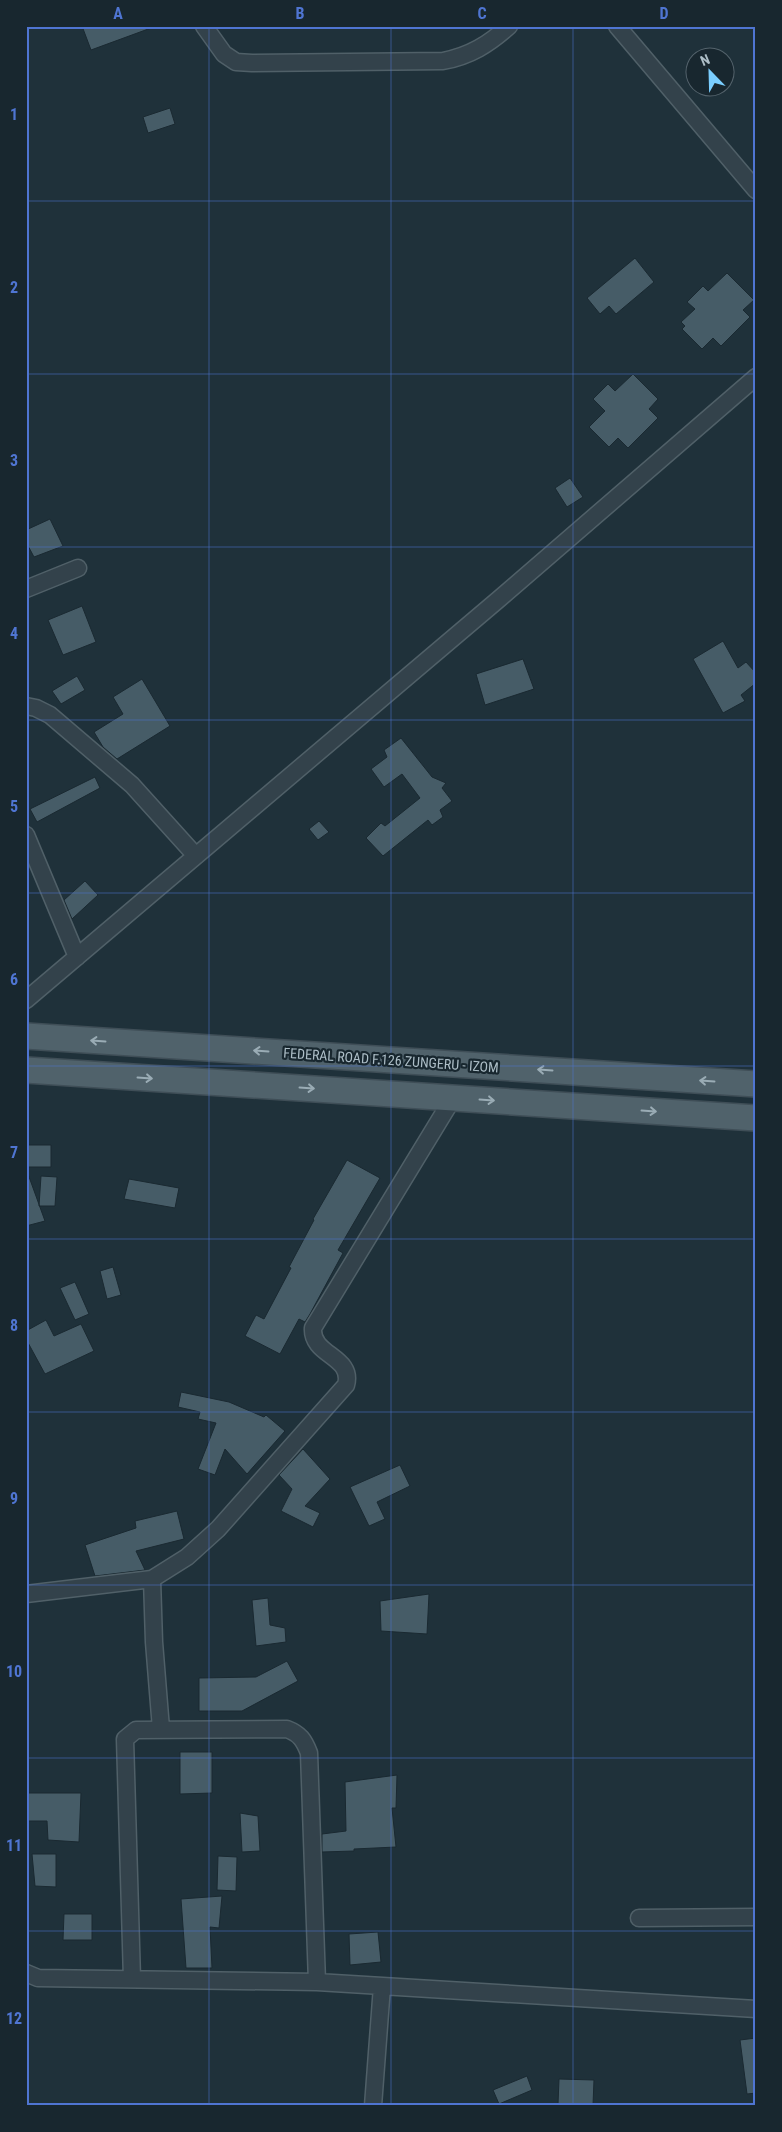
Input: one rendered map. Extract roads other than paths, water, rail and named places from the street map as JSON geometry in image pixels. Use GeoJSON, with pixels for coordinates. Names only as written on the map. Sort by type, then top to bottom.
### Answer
{"type":"FeatureCollection","features":[{"type":"Feature","properties":{"kind":"main road","name":"FEDERAL ROAD F.126 ZUNGERU - IZOM"},"geometry":{"type":"LineString","coordinates":[[26,1036],[756,1084]]}},
{"type":"Feature","properties":{"kind":"main road"},"geometry":{"type":"LineString","coordinates":[[26,1070],[756,1118]]}},
{"type":"Feature","properties":{"kind":"street"},"geometry":{"type":"LineString","coordinates":[[204,26],[224,54],[236,62],[252,63],[443,61],[459,58],[473,52],[491,42],[509,26]]}},
{"type":"Feature","properties":{"kind":"street"},"geometry":{"type":"LineString","coordinates":[[617,26],[756,190]]}},
{"type":"Feature","properties":{"kind":"street"},"geometry":{"type":"LineString","coordinates":[[26,1000],[499,599],[756,377]]}},
{"type":"Feature","properties":{"kind":"street"},"geometry":{"type":"LineString","coordinates":[[26,588],[78,568]]}},
{"type":"Feature","properties":{"kind":"street"},"geometry":{"type":"LineString","coordinates":[[26,706],[36,708],[50,715],[132,785],[196,856]]}},
{"type":"Feature","properties":{"kind":"street"},"geometry":{"type":"LineString","coordinates":[[26,835],[77,957]]}},
{"type":"Feature","properties":{"kind":"street"},"geometry":{"type":"LineString","coordinates":[[26,1594],[152,1580],[187,1557],[218,1529],[346,1385],[348,1379],[343,1366],[316,1344],[312,1337],[312,1328],[453,1098]]}},
{"type":"Feature","properties":{"kind":"street"},"geometry":{"type":"LineString","coordinates":[[152,1580],[154,1642],[161,1730]]}},
{"type":"Feature","properties":{"kind":"street"},"geometry":{"type":"LineString","coordinates":[[132,1979],[124,1739],[136,1730],[287,1729],[298,1733],[309,1753],[317,1982]]}},
{"type":"Feature","properties":{"kind":"street"},"geometry":{"type":"LineString","coordinates":[[639,1918],[756,1917]]}},
{"type":"Feature","properties":{"kind":"street"},"geometry":{"type":"LineString","coordinates":[[30,1980],[132,1979],[317,1982],[756,2009]]}},
{"type":"Feature","properties":{"kind":"street"},"geometry":{"type":"LineString","coordinates":[[373,2106],[382,1986]]}}]}
